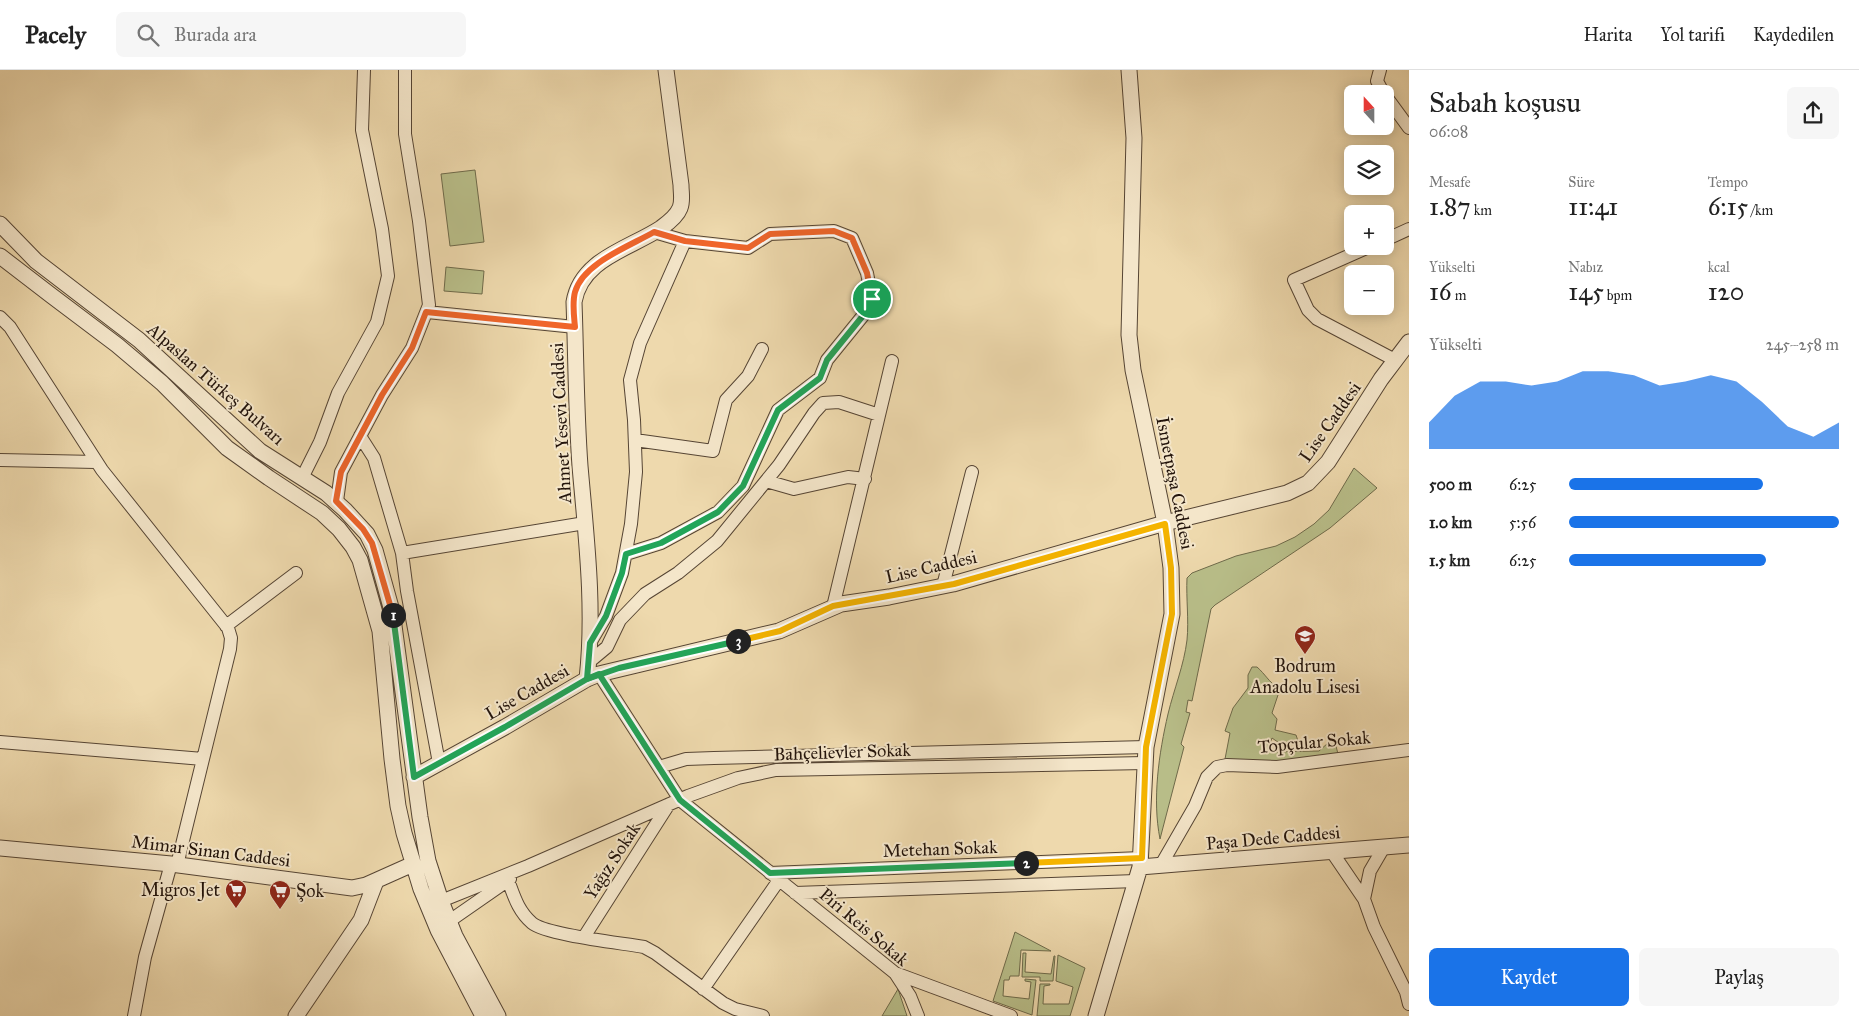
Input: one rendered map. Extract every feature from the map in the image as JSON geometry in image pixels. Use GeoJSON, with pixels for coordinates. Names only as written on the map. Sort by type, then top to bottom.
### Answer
{"type":"FeatureCollection","features":[{"type":"Feature","properties":{"kind":"street"},"geometry":{"type":"LineString","coordinates":[[302,478],[320,442],[338,393],[377,322],[388,276],[382,228],[362,130],[364,70]]}},
{"type":"Feature","properties":{"kind":"street"},"geometry":{"type":"LineString","coordinates":[[336,501],[341,472],[382,395],[412,348],[429,305],[419,221],[405,134],[405,70]]}},
{"type":"Feature","properties":{"kind":"street","name":"Ahmet Yesevi Caddesi"},"geometry":{"type":"LineString","coordinates":[[593,676],[589,662],[590,643],[585,523],[576,406],[574,302],[576,291],[588,272],[598,263],[654,232],[675,216],[680,209],[682,199],[666,70]]}},
{"type":"Feature","properties":{"kind":"street","name":"İsmetpaşa Caddesi"},"geometry":{"type":"LineString","coordinates":[[1096,1016],[1139,869],[1146,747],[1172,614],[1171,568],[1165,524],[1133,370],[1129,335],[1134,138],[1129,70]]}},
{"type":"Feature","properties":{"kind":"street"},"geometry":{"type":"LineString","coordinates":[[1379,85],[1377,81],[1380,70]]}},
{"type":"Feature","properties":{"kind":"street"},"geometry":{"type":"LineString","coordinates":[[1394,107],[1409,128]]}},
{"type":"Feature","properties":{"kind":"street","name":"Alpaslan Türkeş Bulvarı"},"geometry":{"type":"LineString","coordinates":[[0,224],[36,261],[139,340],[260,451],[336,501],[363,529],[372,543],[395,627],[414,777],[428,861],[448,922],[466,960],[498,1016]]}},
{"type":"Feature","properties":{"kind":"street"},"geometry":{"type":"LineString","coordinates":[[1394,236],[1409,229]]}},
{"type":"Feature","properties":{"kind":"street"},"geometry":{"type":"LineString","coordinates":[[626,554],[661,543],[718,512],[743,486],[778,410],[820,378],[827,360],[866,312],[872,299],[867,273],[852,238],[834,231],[770,234],[748,248],[685,241],[654,232]]}},
{"type":"Feature","properties":{"kind":"street"},"geometry":{"type":"LineString","coordinates":[[590,643],[606,616],[622,573],[631,524],[636,472],[630,380],[640,343],[685,241]]}},
{"type":"Feature","properties":{"kind":"street"},"geometry":{"type":"LineString","coordinates":[[1351,255],[1294,280],[1308,310],[1317,319],[1395,360]]}},
{"type":"Feature","properties":{"kind":"street","name":"Alpaslan Türkeş Bulvarı"},"geometry":{"type":"LineString","coordinates":[[1,258],[117,344],[162,383],[227,448],[322,513],[339,529],[353,547],[360,560],[380,631],[398,806],[404,833],[413,864],[442,938],[483,1016]]}},
{"type":"Feature","properties":{"kind":"street"},"geometry":{"type":"LineString","coordinates":[[426,312],[575,327]]}},
{"type":"Feature","properties":{"kind":"street"},"geometry":{"type":"LineString","coordinates":[[0,317],[10,327],[96,462],[226,626],[230,638],[230,649],[203,759],[174,864],[145,957],[134,1016]]}},
{"type":"Feature","properties":{"kind":"street","name":"Lise Caddesi"},"geometry":{"type":"LineString","coordinates":[[414,777],[593,676],[780,631],[833,606],[942,586],[1165,524],[1287,493],[1308,483],[1328,462],[1395,360],[1409,342]]}},
{"type":"Feature","properties":{"kind":"street"},"geometry":{"type":"LineString","coordinates":[[634,440],[713,451],[726,400],[748,376],[762,349]]}},
{"type":"Feature","properties":{"kind":"street"},"geometry":{"type":"LineString","coordinates":[[833,606],[846,545],[865,479],[892,361]]}},
{"type":"Feature","properties":{"kind":"street"},"geometry":{"type":"LineString","coordinates":[[589,662],[607,647],[620,620],[645,594],[678,573],[717,541],[766,481],[823,402],[839,402],[879,415]]}},
{"type":"Feature","properties":{"kind":"street"},"geometry":{"type":"LineString","coordinates":[[360,436],[374,458],[402,553],[407,591],[439,763]]}},
{"type":"Feature","properties":{"kind":"street"},"geometry":{"type":"LineString","coordinates":[[0,460],[96,462]]}},
{"type":"Feature","properties":{"kind":"street"},"geometry":{"type":"LineString","coordinates":[[942,586],[972,472]]}},
{"type":"Feature","properties":{"kind":"street"},"geometry":{"type":"LineString","coordinates":[[766,481],[794,489],[848,477],[865,479]]}},
{"type":"Feature","properties":{"kind":"street"},"geometry":{"type":"LineString","coordinates":[[402,553],[585,523]]}},
{"type":"Feature","properties":{"kind":"street"},"geometry":{"type":"LineString","coordinates":[[226,626],[296,573]]}},
{"type":"Feature","properties":{"kind":"street","name":"Piri Reis Sokak"},"geometry":{"type":"LineString","coordinates":[[593,676],[659,767],[674,802],[775,876],[894,973],[910,996],[918,1016]]}},
{"type":"Feature","properties":{"kind":"street"},"geometry":{"type":"LineString","coordinates":[[0,742],[203,759]]}},
{"type":"Feature","properties":{"kind":"street"},"geometry":{"type":"LineString","coordinates":[[659,767],[696,758],[1146,747]]}},
{"type":"Feature","properties":{"kind":"street","name":"Topçular Sokak"},"geometry":{"type":"LineString","coordinates":[[1161,865],[1195,806],[1207,778],[1217,767],[1237,765],[1277,766],[1409,750]]}},
{"type":"Feature","properties":{"kind":"street","name":"Bahçelievler Sokak"},"geometry":{"type":"LineString","coordinates":[[528,866],[674,802],[738,778],[788,769],[1145,763]]}},
{"type":"Feature","properties":{"kind":"street","name":"Yağız Sokak"},"geometry":{"type":"LineString","coordinates":[[584,937],[674,802]]}},
{"type":"Feature","properties":{"kind":"street","name":"Paşa Dede Caddesi"},"geometry":{"type":"LineString","coordinates":[[1139,869],[1161,865],[1409,845]]}},
{"type":"Feature","properties":{"kind":"street"},"geometry":{"type":"LineString","coordinates":[[1364,899],[1370,871],[1384,847]]}},
{"type":"Feature","properties":{"kind":"street","name":"Mimar Sinan Caddesi"},"geometry":{"type":"LineString","coordinates":[[0,848],[174,864],[352,888],[358,888],[376,881],[413,864]]}},
{"type":"Feature","properties":{"kind":"street"},"geometry":{"type":"LineString","coordinates":[[1332,852],[1364,899],[1374,927],[1409,1000]]}},
{"type":"Feature","properties":{"kind":"street"},"geometry":{"type":"LineString","coordinates":[[441,902],[528,866]]}},
{"type":"Feature","properties":{"kind":"street"},"geometry":{"type":"LineString","coordinates":[[448,922],[528,866]]}},
{"type":"Feature","properties":{"kind":"street"},"geometry":{"type":"LineString","coordinates":[[795,893],[1139,869]]}},
{"type":"Feature","properties":{"kind":"street","name":"Metehan Sokak"},"geometry":{"type":"LineString","coordinates":[[775,876],[1139,869]]}},
{"type":"Feature","properties":{"kind":"street"},"geometry":{"type":"LineString","coordinates":[[703,989],[775,876]]}},
{"type":"Feature","properties":{"kind":"street"},"geometry":{"type":"LineString","coordinates":[[508,880],[517,905],[533,925],[556,932],[644,947],[723,1003],[763,1016]]}},
{"type":"Feature","properties":{"kind":"street"},"geometry":{"type":"LineString","coordinates":[[296,1016],[361,920],[376,881]]}},
{"type":"Feature","properties":{"kind":"street"},"geometry":{"type":"LineString","coordinates":[[894,973],[1011,1016]]}},
{"type":"Feature","properties":{"kind":"green space"},"geometry":{"type":"Polygon","coordinates":[[[475,170],[484,242],[450,246],[441,174],[475,170]]]}},
{"type":"Feature","properties":{"kind":"green space"},"geometry":{"type":"Polygon","coordinates":[[[446,267],[484,271],[482,294],[444,291],[446,267]]]}},
{"type":"Feature","properties":{"kind":"green space"},"geometry":{"type":"Polygon","coordinates":[[[1354,468],[1377,488],[1330,528],[1211,609],[1192,701],[1188,700],[1186,712],[1190,713],[1181,744],[1184,747],[1160,839],[1157,808],[1159,760],[1170,705],[1184,659],[1187,640],[1187,578],[1192,573],[1236,556],[1276,546],[1295,537],[1314,524],[1329,510],[1354,468]]]}},
{"type":"Feature","properties":{"kind":"green space"},"geometry":{"type":"Polygon","coordinates":[[[1252,667],[1257,667],[1278,688],[1278,695],[1272,713],[1277,719],[1275,730],[1296,735],[1298,741],[1285,747],[1272,738],[1270,747],[1274,752],[1319,751],[1328,743],[1336,746],[1338,754],[1271,762],[1225,759],[1230,733],[1225,731],[1233,708],[1248,688],[1248,675],[1252,667]]]}},
{"type":"Feature","properties":{"kind":"green space"},"geometry":{"type":"Polygon","coordinates":[[[1015,932],[1051,951],[1021,950],[1019,976],[1010,976],[1009,980],[1004,980],[1003,996],[1029,999],[1031,982],[1025,981],[1025,979],[1036,980],[1032,1015],[993,1001],[1015,932]]]}},
{"type":"Feature","properties":{"kind":"green space"},"geometry":{"type":"Polygon","coordinates":[[[1023,953],[1026,953],[1025,972],[1051,974],[1055,956],[1053,981],[1040,981],[1040,977],[1022,977],[1023,953]]]}},
{"type":"Feature","properties":{"kind":"green space"},"geometry":{"type":"Polygon","coordinates":[[[1058,955],[1085,968],[1070,1016],[1037,1016],[1040,984],[1050,984],[1044,986],[1043,1004],[1069,1004],[1073,987],[1056,981],[1058,955]]]}},
{"type":"Feature","properties":{"kind":"green space"},"geometry":{"type":"Polygon","coordinates":[[[898,989],[907,1016],[882,1016],[898,989]]]}},
{"type":"Feature","properties":{"kind":"place","name":"Bodrum Anadolu Lisesi"},"geometry":{"type":"Point","coordinates":[1305,655]}},
{"type":"Feature","properties":{"kind":"place","name":"Migros Jet"},"geometry":{"type":"Point","coordinates":[236,909]}},
{"type":"Feature","properties":{"kind":"place","name":"Şok"},"geometry":{"type":"Point","coordinates":[280,910]}},
{"type":"Feature","properties":{"kind":"route"},"geometry":{"type":"LineString","coordinates":[[872,299],[866,312],[827,360],[820,378],[778,410],[743,486],[718,512],[661,543],[626,554],[622,573],[606,616],[590,643],[587,679],[599,674],[619,668],[780,631],[833,606],[954,584],[1165,524],[1171,568],[1172,614],[1146,747],[1142,858],[770,873],[680,800],[599,674],[414,777],[395,627],[376,550],[363,529],[336,501],[341,472],[382,395],[412,348],[426,312],[575,327],[574,302],[576,291],[588,272],[598,263],[654,232],[685,241],[748,248],[770,234],[834,231],[852,238],[867,273],[872,299]]}}]}
